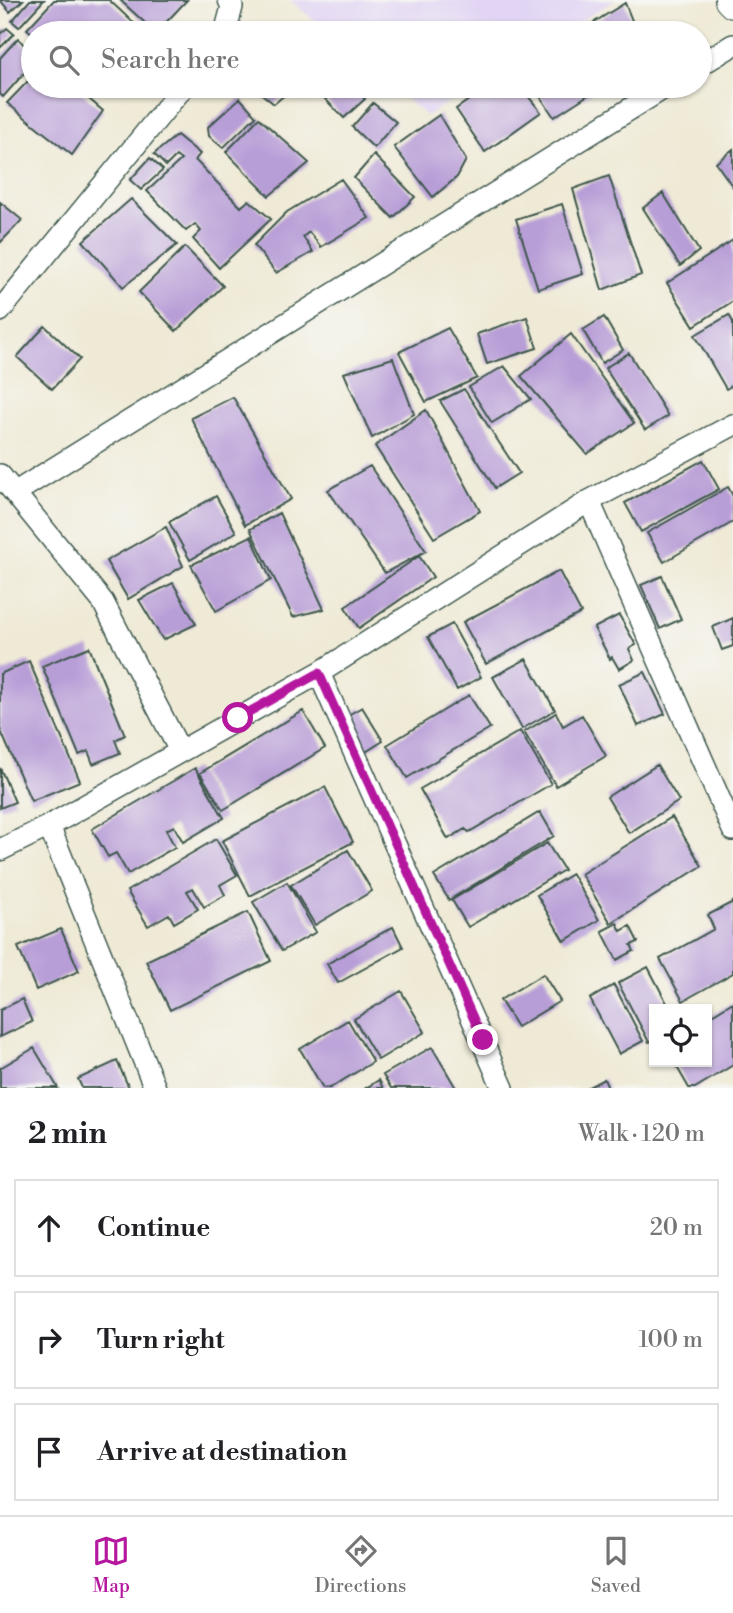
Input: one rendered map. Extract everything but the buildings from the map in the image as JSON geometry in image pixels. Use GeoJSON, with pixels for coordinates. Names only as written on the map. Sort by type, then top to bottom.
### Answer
{"type":"FeatureCollection","features":[{"type":"Feature","properties":{"kind":"street"},"geometry":{"type":"LineString","coordinates":[[228,21],[232,7],[229,0]]}},
{"type":"Feature","properties":{"kind":"street"},"geometry":{"type":"LineString","coordinates":[[712,58],[733,45]]}},
{"type":"Feature","properties":{"kind":"street"},"geometry":{"type":"LineString","coordinates":[[0,311],[174,98]]}},
{"type":"Feature","properties":{"kind":"street"},"geometry":{"type":"LineString","coordinates":[[16,492],[648,98]]}},
{"type":"Feature","properties":{"kind":"street"},"geometry":{"type":"LineString","coordinates":[[0,850],[49,826],[319,673],[589,501],[733,425]]}},
{"type":"Feature","properties":{"kind":"street"},"geometry":{"type":"LineString","coordinates":[[0,475],[103,603],[180,751]]}},
{"type":"Feature","properties":{"kind":"street"},"geometry":{"type":"LineString","coordinates":[[589,501],[733,830]]}},
{"type":"Feature","properties":{"kind":"street"},"geometry":{"type":"LineString","coordinates":[[319,673],[503,1088]]}},
{"type":"Feature","properties":{"kind":"street"},"geometry":{"type":"LineString","coordinates":[[49,826],[155,1088]]}},
{"type":"Feature","properties":{"kind":"shaded area"},"geometry":{"type":"Polygon","coordinates":[[[290,0],[615,0],[581,21],[315,21],[290,0]]]}},
{"type":"Feature","properties":{"kind":"shaded area"},"geometry":{"type":"Polygon","coordinates":[[[405,98],[455,98],[426,116],[405,98]]]}},
{"type":"Feature","properties":{"kind":"route"},"geometry":{"type":"LineString","coordinates":[[238,718],[319,673],[483,1040]]}}]}
